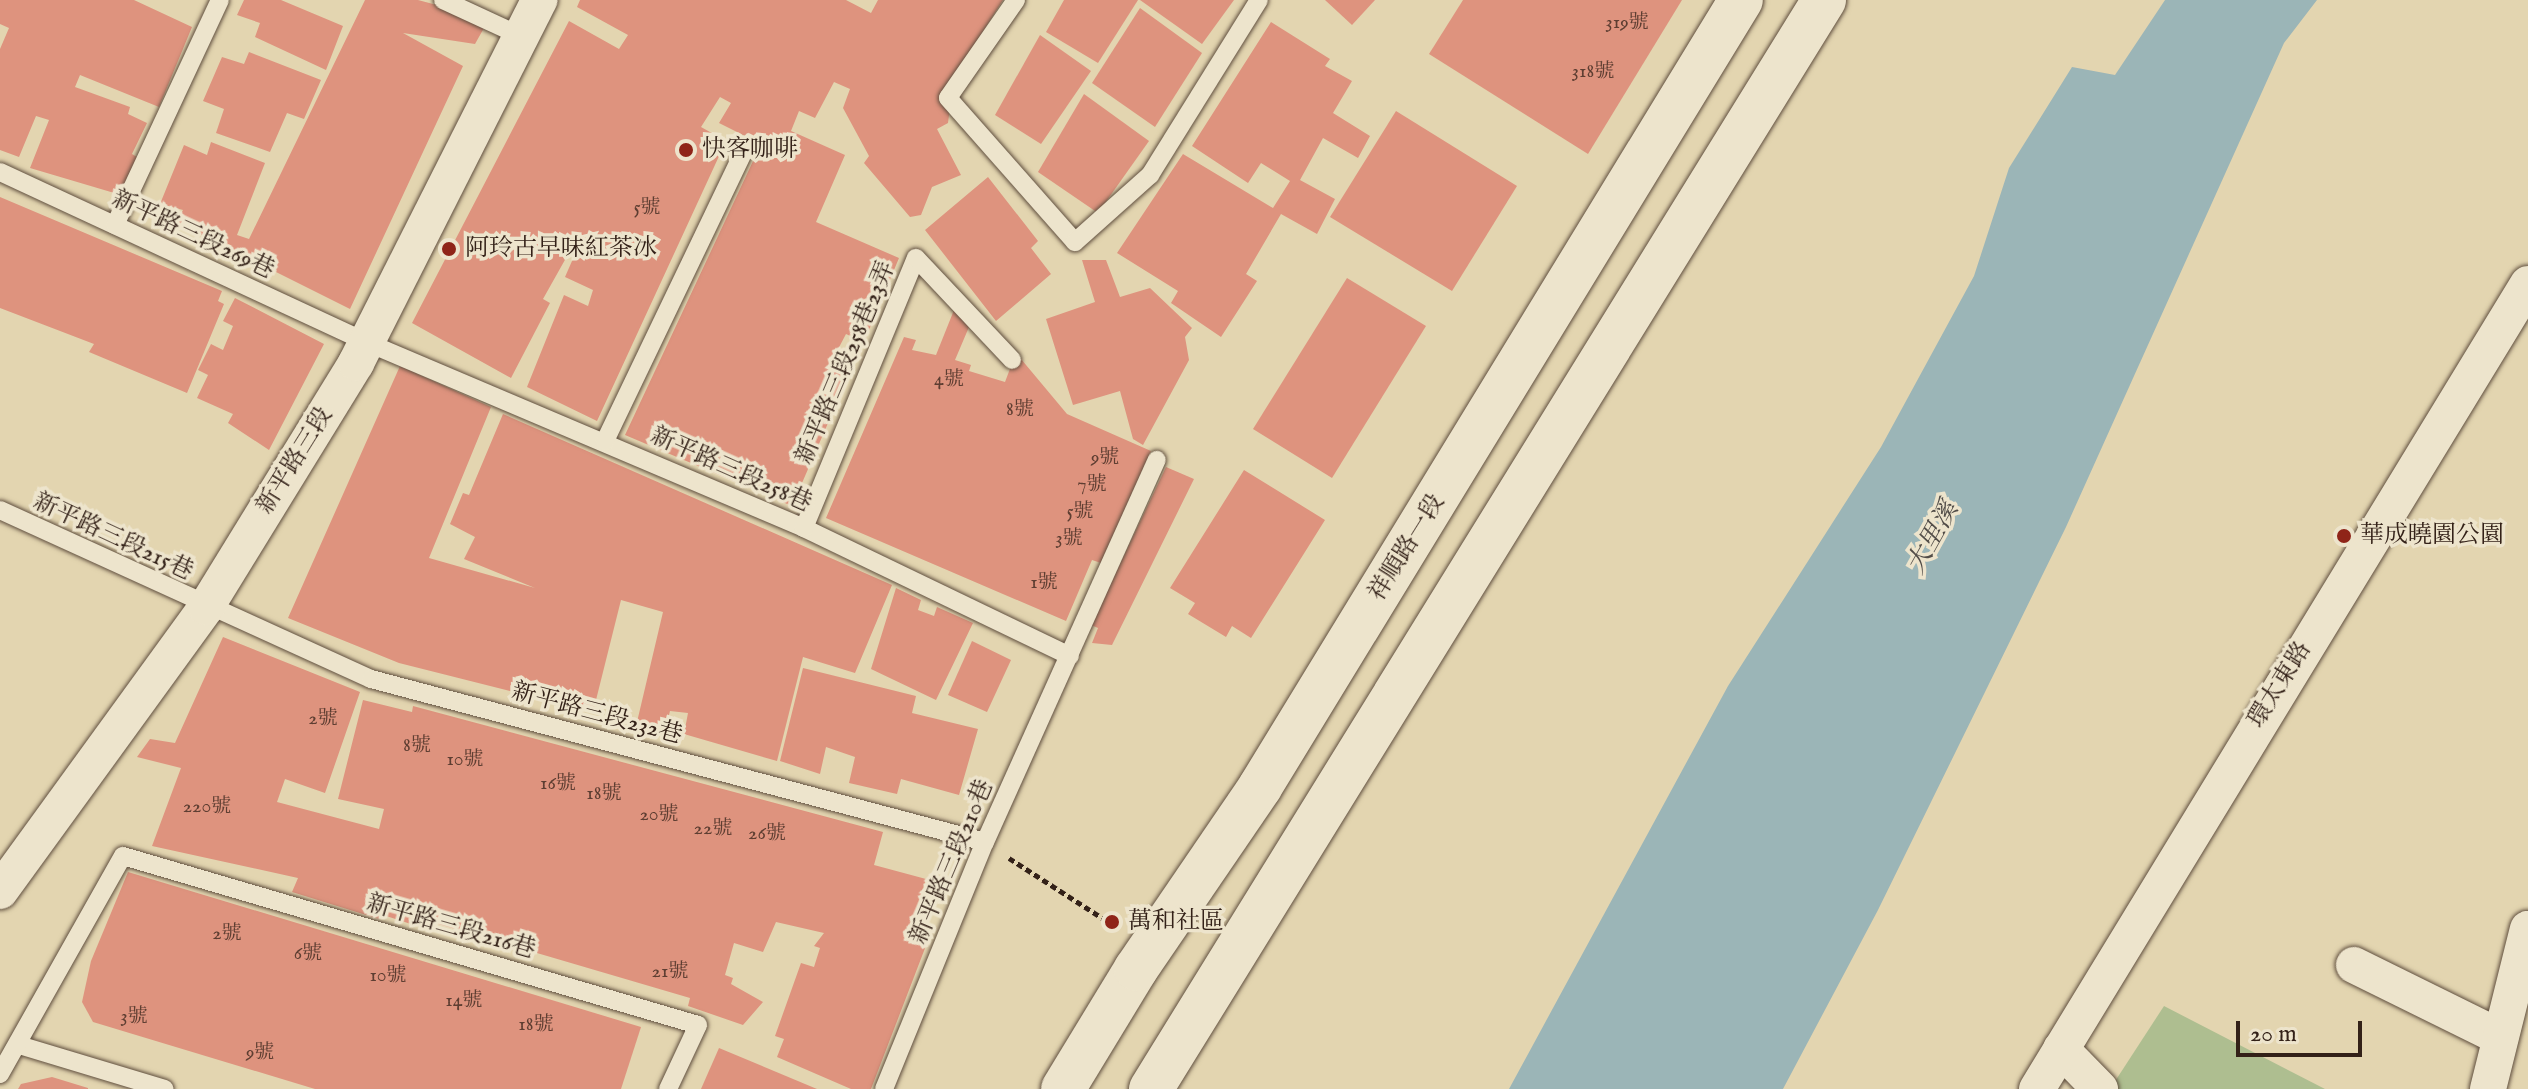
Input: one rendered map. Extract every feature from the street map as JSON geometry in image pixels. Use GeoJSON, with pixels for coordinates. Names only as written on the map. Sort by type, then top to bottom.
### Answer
{"type":"FeatureCollection","features":[{"type":"Feature","properties":{"kind":"street","name":"新平路三段"},"geometry":{"type":"LineString","coordinates":[[0,891],[206,607],[366,342],[539,0]]}},
{"type":"Feature","properties":{"kind":"street","name":"祥順路一段"},"geometry":{"type":"LineString","coordinates":[[1063,1089],[1150,950],[1260,787],[1741,0]]}},
{"type":"Feature","properties":{"kind":"street"},"geometry":{"type":"LineString","coordinates":[[1151,1089],[1824,0]]}},
{"type":"Feature","properties":{"kind":"street","name":"環太東路"},"geometry":{"type":"LineString","coordinates":[[2037,1089],[2528,284]]}},
{"type":"Feature","properties":{"kind":"street"},"geometry":{"type":"LineString","coordinates":[[2488,1089],[2528,929]]}},
{"type":"Feature","properties":{"kind":"street"},"geometry":{"type":"LineString","coordinates":[[2354,965],[2500,1037]]}},
{"type":"Feature","properties":{"kind":"street"},"geometry":{"type":"LineString","coordinates":[[2061,1049],[2100,1089]]}},
{"type":"Feature","properties":{"kind":"lane"},"geometry":{"type":"LineString","coordinates":[[115,225],[220,0]]}},
{"type":"Feature","properties":{"kind":"lane"},"geometry":{"type":"LineString","coordinates":[[443,0],[521,36]]}},
{"type":"Feature","properties":{"kind":"lane"},"geometry":{"type":"LineString","coordinates":[[1016,0],[948,98],[1075,242],[1150,175],[1259,0]]}},
{"type":"Feature","properties":{"kind":"lane"},"geometry":{"type":"LineString","coordinates":[[605,441],[745,149]]}},
{"type":"Feature","properties":{"kind":"lane","name":"新平路三段269巷"},"geometry":{"type":"LineString","coordinates":[[0,172],[366,342]]}},
{"type":"Feature","properties":{"kind":"lane","name":"新平路三段258巷23弄"},"geometry":{"type":"LineString","coordinates":[[804,528],[916,258],[1012,360]]}},
{"type":"Feature","properties":{"kind":"lane","name":"新平路三段258巷"},"geometry":{"type":"LineString","coordinates":[[366,342],[804,528],[1070,656]]}},
{"type":"Feature","properties":{"kind":"lane","name":"新平路三段210巷"},"geometry":{"type":"LineString","coordinates":[[884,1089],[985,842],[1157,460]]}},
{"type":"Feature","properties":{"kind":"lane","name":"新平路三段215巷"},"geometry":{"type":"LineString","coordinates":[[0,510],[206,607]]}},
{"type":"Feature","properties":{"kind":"lane","name":"新平路三段232巷"},"geometry":{"type":"LineString","coordinates":[[206,607],[371,679],[985,842]]}},
{"type":"Feature","properties":{"kind":"lane","name":"新平路三段216巷"},"geometry":{"type":"LineString","coordinates":[[19,1045],[123,856],[698,1025],[668,1089]]}},
{"type":"Feature","properties":{"kind":"lane"},"geometry":{"type":"LineString","coordinates":[[0,1074],[19,1045],[165,1089]]}},
{"type":"Feature","properties":{"kind":"path"},"geometry":{"type":"LineString","coordinates":[[985,842],[1150,950]]}},
{"type":"Feature","properties":{"kind":"green space"},"geometry":{"type":"Polygon","coordinates":[[[2164,1006],[2325,1089],[2110,1089],[2164,1006]]]}},
{"type":"Feature","properties":{"kind":"water","name":"大里溪"},"geometry":{"type":"Polygon","coordinates":[[[2165,0],[2317,0],[2284,43],[2066,527],[1878,910],[1783,1089],[1509,1089],[1728,686],[1881,447],[1974,276],[2009,168],[2072,67],[2115,75],[2165,0]]]}},
{"type":"Feature","properties":{"kind":"building"},"geometry":{"type":"Polygon","coordinates":[[[0,0],[134,0],[192,27],[159,107],[80,75],[75,87],[130,107],[128,114],[147,123],[132,154],[140,159],[121,195],[30,168],[49,120],[36,116],[19,157],[0,150],[0,49],[9,28],[0,24],[0,0]]]}},
{"type":"Feature","properties":{"kind":"building"},"geometry":{"type":"Polygon","coordinates":[[[244,0],[281,0],[343,26],[326,70],[255,37],[260,23],[237,15],[244,0]]]}},
{"type":"Feature","properties":{"kind":"building"},"geometry":{"type":"Polygon","coordinates":[[[365,0],[418,0],[489,19],[475,44],[403,33],[463,66],[350,309],[176,222],[183,210],[160,204],[184,145],[207,155],[211,142],[265,163],[237,235],[249,239],[365,0]]]}},
{"type":"Feature","properties":{"kind":"building"},"geometry":{"type":"Polygon","coordinates":[[[580,0],[846,0],[871,13],[878,0],[1003,0],[954,77],[948,123],[937,129],[961,175],[932,187],[921,215],[910,217],[864,163],[869,156],[843,108],[850,89],[834,82],[815,118],[799,111],[791,131],[845,155],[816,222],[899,258],[864,342],[846,334],[836,353],[855,361],[792,506],[625,435],[761,144],[719,123],[731,103],[720,97],[701,127],[726,141],[597,421],[527,387],[564,295],[588,306],[593,290],[565,277],[579,245],[575,242],[543,299],[550,303],[511,378],[412,323],[569,21],[619,49],[628,35],[577,7],[580,0]]]}},
{"type":"Feature","properties":{"kind":"building"},"geometry":{"type":"Polygon","coordinates":[[[1064,0],[1138,0],[1098,63],[1046,32],[1064,0]]]}},
{"type":"Feature","properties":{"kind":"building"},"geometry":{"type":"Polygon","coordinates":[[[1140,0],[1234,0],[1202,44],[1140,0]]]}},
{"type":"Feature","properties":{"kind":"building"},"geometry":{"type":"Polygon","coordinates":[[[1325,0],[1375,0],[1352,25],[1325,0]]]}},
{"type":"Feature","properties":{"kind":"building"},"geometry":{"type":"Polygon","coordinates":[[[1463,0],[1682,0],[1588,154],[1429,54],[1463,0]]]}},
{"type":"Feature","properties":{"kind":"building"},"geometry":{"type":"Polygon","coordinates":[[[1140,8],[1202,53],[1155,127],[1092,83],[1140,8]]]}},
{"type":"Feature","properties":{"kind":"building"},"geometry":{"type":"Polygon","coordinates":[[[1271,22],[1330,59],[1325,66],[1352,81],[1333,113],[1370,136],[1358,158],[1323,138],[1300,180],[1335,199],[1317,234],[1281,214],[1246,274],[1257,281],[1221,337],[1171,303],[1178,291],[1117,253],[1183,154],[1273,208],[1290,181],[1261,163],[1248,183],[1192,146],[1271,22]]]}},
{"type":"Feature","properties":{"kind":"building"},"geometry":{"type":"Polygon","coordinates":[[[1040,35],[1091,71],[1041,144],[995,115],[1040,35]]]}},
{"type":"Feature","properties":{"kind":"building"},"geometry":{"type":"Polygon","coordinates":[[[249,52],[321,80],[304,119],[287,113],[270,152],[216,133],[224,109],[203,101],[222,57],[244,64],[249,52]]]}},
{"type":"Feature","properties":{"kind":"building"},"geometry":{"type":"Polygon","coordinates":[[[1084,94],[1149,141],[1098,213],[1038,172],[1084,94]]]}},
{"type":"Feature","properties":{"kind":"building"},"geometry":{"type":"Polygon","coordinates":[[[1396,111],[1517,186],[1452,291],[1330,217],[1396,111]]]}},
{"type":"Feature","properties":{"kind":"building"},"geometry":{"type":"Polygon","coordinates":[[[988,177],[1038,241],[1031,248],[1051,274],[996,321],[925,230],[988,177]]]}},
{"type":"Feature","properties":{"kind":"building"},"geometry":{"type":"Polygon","coordinates":[[[0,197],[222,291],[218,301],[224,304],[187,393],[89,352],[94,344],[0,308],[0,197]]]}},
{"type":"Feature","properties":{"kind":"building"},"geometry":{"type":"Polygon","coordinates":[[[1082,260],[1106,260],[1120,297],[1150,288],[1192,328],[1185,337],[1189,360],[1143,445],[1133,439],[1120,391],[1073,405],[1046,319],[1095,302],[1082,260]]]}},
{"type":"Feature","properties":{"kind":"building"},"geometry":{"type":"Polygon","coordinates":[[[1347,278],[1426,326],[1332,478],[1253,429],[1347,278]]]}},
{"type":"Feature","properties":{"kind":"building"},"geometry":{"type":"Polygon","coordinates":[[[235,298],[324,344],[269,450],[228,423],[233,414],[197,398],[208,375],[198,370],[211,344],[223,350],[233,326],[223,321],[235,298]]]}},
{"type":"Feature","properties":{"kind":"building"},"geometry":{"type":"Polygon","coordinates":[[[954,310],[969,327],[955,360],[971,365],[969,371],[1005,382],[1016,353],[1067,414],[1151,451],[1101,563],[1092,560],[1066,621],[826,518],[904,337],[916,340],[912,350],[936,355],[954,310]]]}},
{"type":"Feature","properties":{"kind":"building"},"geometry":{"type":"Polygon","coordinates":[[[400,366],[491,407],[429,558],[535,588],[464,559],[475,537],[450,524],[463,493],[469,495],[503,414],[892,585],[855,673],[803,657],[777,761],[684,734],[688,713],[670,711],[665,731],[637,722],[663,612],[621,600],[593,712],[399,663],[288,618],[400,366]]]}},
{"type":"Feature","properties":{"kind":"building"},"geometry":{"type":"Polygon","coordinates":[[[1166,467],[1194,479],[1112,645],[1092,643],[1098,628],[1091,625],[1166,467]]]}},
{"type":"Feature","properties":{"kind":"building"},"geometry":{"type":"Polygon","coordinates":[[[1244,470],[1325,520],[1251,638],[1232,626],[1226,637],[1188,614],[1195,603],[1170,588],[1244,470]]]}},
{"type":"Feature","properties":{"kind":"building"},"geometry":{"type":"Polygon","coordinates":[[[896,588],[921,600],[918,610],[934,616],[937,607],[973,623],[936,700],[871,669],[896,588]]]}},
{"type":"Feature","properties":{"kind":"building"},"geometry":{"type":"Polygon","coordinates":[[[223,637],[360,692],[325,793],[285,779],[277,802],[379,829],[384,809],[338,799],[363,700],[412,712],[413,706],[883,832],[874,865],[926,879],[911,926],[932,930],[871,1089],[851,1089],[777,1057],[784,1039],[775,1036],[801,963],[814,967],[820,948],[814,946],[824,933],[776,922],[763,952],[734,943],[725,975],[733,978],[731,984],[763,1002],[743,1025],[688,1006],[690,998],[421,919],[417,926],[380,914],[379,919],[292,892],[298,878],[152,846],[181,768],[137,757],[150,739],[175,743],[223,637]]]}},
{"type":"Feature","properties":{"kind":"building"},"geometry":{"type":"Polygon","coordinates":[[[972,641],[1011,660],[987,712],[948,695],[972,641]]]}},
{"type":"Feature","properties":{"kind":"building"},"geometry":{"type":"Polygon","coordinates":[[[803,668],[916,696],[912,713],[978,729],[959,795],[901,779],[897,794],[849,783],[855,757],[826,747],[820,774],[780,761],[803,668]]]}},
{"type":"Feature","properties":{"kind":"building"},"geometry":{"type":"Polygon","coordinates":[[[128,872],[641,1027],[621,1089],[315,1089],[93,1022],[82,1002],[91,961],[128,872]]]}},
{"type":"Feature","properties":{"kind":"building"},"geometry":{"type":"Polygon","coordinates":[[[719,1048],[817,1089],[701,1089],[719,1048]]]}},
{"type":"Feature","properties":{"kind":"building"},"geometry":{"type":"Polygon","coordinates":[[[52,1077],[88,1089],[18,1089],[21,1084],[52,1077]]]}},
{"type":"Feature","properties":{"kind":"place","name":"快客咖啡"},"geometry":{"type":"Point","coordinates":[686,150]}},
{"type":"Feature","properties":{"kind":"place","name":"阿玲古早味紅茶冰"},"geometry":{"type":"Point","coordinates":[449,249]}},
{"type":"Feature","properties":{"kind":"place","name":"華成曉園公園"},"geometry":{"type":"Point","coordinates":[2344,536]}},
{"type":"Feature","properties":{"kind":"place","name":"萬和社區"},"geometry":{"type":"Point","coordinates":[1112,922]}}]}
